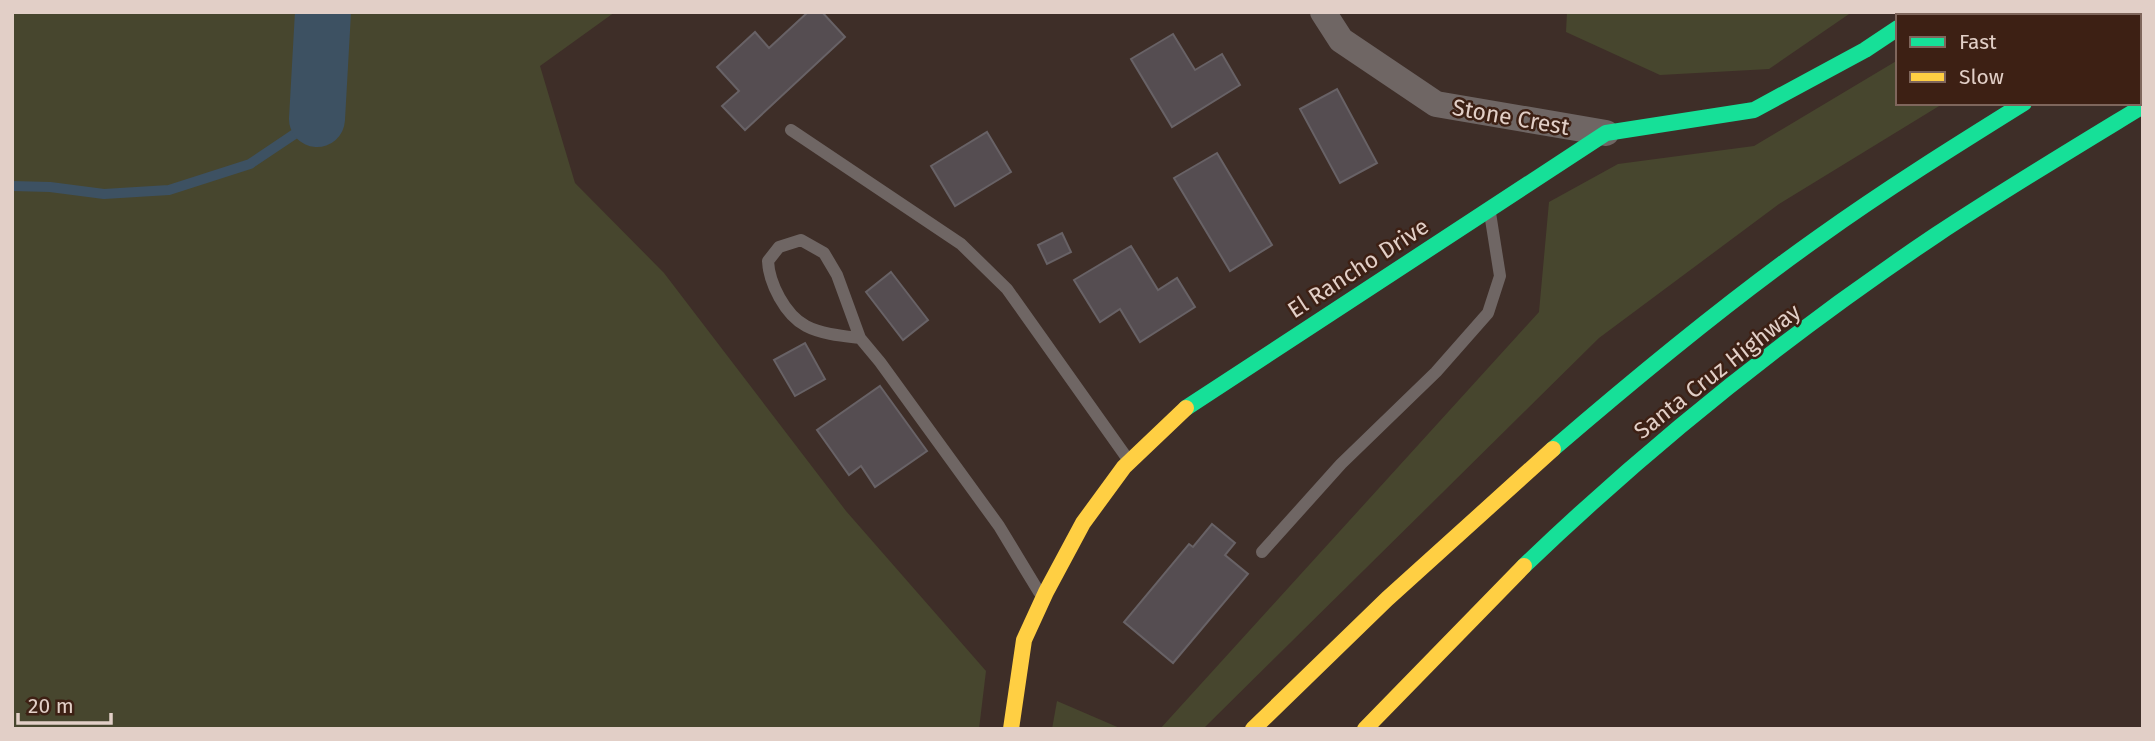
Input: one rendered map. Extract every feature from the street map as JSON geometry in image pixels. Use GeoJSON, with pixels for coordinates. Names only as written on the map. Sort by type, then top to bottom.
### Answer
{"type":"FeatureCollection","features":[{"type":"Feature","properties":{"kind":"main road","name":"El Rancho Drive"},"geometry":{"type":"LineString","coordinates":[[1010,729],[1024,640],[1083,523],[1129,461],[1185,408],[1606,133],[1754,110],[1865,50],[1896,29]]}},
{"type":"Feature","properties":{"kind":"main road","name":"Santa Cruz Highway"},"geometry":{"type":"LineString","coordinates":[[1253,729],[1383,603],[1498,499],[1690,335],[1828,230],[2021,105]]}},
{"type":"Feature","properties":{"kind":"main road","name":"Santa Cruz Highway"},"geometry":{"type":"LineString","coordinates":[[1365,729],[1564,528],[1719,395],[1816,321],[1937,235],[2143,106]]}},
{"type":"Feature","properties":{"kind":"street","name":"Stone Crest"},"geometry":{"type":"LineString","coordinates":[[1322,12],[1341,40],[1436,104],[1606,133]]}},
{"type":"Feature","properties":{"kind":"lane"},"geometry":{"type":"LineString","coordinates":[[791,130],[961,244],[998,280],[1054,353],[1129,461]]}},
{"type":"Feature","properties":{"kind":"lane"},"geometry":{"type":"LineString","coordinates":[[1262,552],[1341,464],[1436,372],[1488,313],[1500,276],[1489,209]]}},
{"type":"Feature","properties":{"kind":"lane"},"geometry":{"type":"LineString","coordinates":[[860,338],[836,335],[805,326],[782,302],[768,275],[768,261],[779,247],[801,240],[824,253],[837,275],[860,338],[999,526],[1043,598]]}},
{"type":"Feature","properties":{"kind":"shaded area"},"geometry":{"type":"Polygon","coordinates":[[[12,12],[615,12],[540,66],[575,183],[664,273],[846,511],[986,671],[979,729],[12,729],[12,12]]]}},
{"type":"Feature","properties":{"kind":"shaded area"},"geometry":{"type":"Polygon","coordinates":[[[1567,12],[1852,12],[1769,69],[1660,75],[1566,32],[1567,12]]]}},
{"type":"Feature","properties":{"kind":"shaded area"},"geometry":{"type":"Polygon","coordinates":[[[1977,12],[2093,12],[2090,14],[1974,14],[1977,12]]]}},
{"type":"Feature","properties":{"kind":"shaded area"},"geometry":{"type":"Polygon","coordinates":[[[1896,61],[1896,105],[1941,105],[1779,204],[1599,338],[1203,729],[1160,729],[1539,312],[1549,202],[1618,164],[1754,146],[1896,61]]]}},
{"type":"Feature","properties":{"kind":"shaded area"},"geometry":{"type":"Polygon","coordinates":[[[1057,701],[1122,729],[1052,729],[1057,701]]]}},
{"type":"Feature","properties":{"kind":"building"},"geometry":{"type":"Polygon","coordinates":[[[808,12],[822,12],[845,37],[745,130],[722,106],[739,91],[717,67],[755,32],[769,48],[808,12]]]}},
{"type":"Feature","properties":{"kind":"building"},"geometry":{"type":"Polygon","coordinates":[[[1173,34],[1195,70],[1222,54],[1240,85],[1172,127],[1131,59],[1173,34]]]}},
{"type":"Feature","properties":{"kind":"building"},"geometry":{"type":"Polygon","coordinates":[[[1337,89],[1377,163],[1340,183],[1300,109],[1337,89]]]}},
{"type":"Feature","properties":{"kind":"building"},"geometry":{"type":"Polygon","coordinates":[[[987,132],[1011,172],[955,206],[931,166],[987,132]]]}},
{"type":"Feature","properties":{"kind":"building"},"geometry":{"type":"Polygon","coordinates":[[[1217,153],[1272,245],[1230,271],[1174,178],[1217,153]]]}},
{"type":"Feature","properties":{"kind":"building"},"geometry":{"type":"Polygon","coordinates":[[[1062,233],[1071,252],[1047,264],[1038,245],[1062,233]]]}},
{"type":"Feature","properties":{"kind":"building"},"geometry":{"type":"Polygon","coordinates":[[[1131,246],[1158,290],[1177,278],[1195,307],[1140,342],[1120,309],[1100,322],[1074,280],[1131,246]]]}},
{"type":"Feature","properties":{"kind":"building"},"geometry":{"type":"Polygon","coordinates":[[[891,272],[928,320],[903,340],[866,292],[891,272]]]}},
{"type":"Feature","properties":{"kind":"building"},"geometry":{"type":"Polygon","coordinates":[[[805,343],[825,379],[795,396],[774,360],[805,343]]]}},
{"type":"Feature","properties":{"kind":"building"},"geometry":{"type":"Polygon","coordinates":[[[880,386],[927,451],[875,487],[861,466],[849,475],[817,430],[880,386]]]}},
{"type":"Feature","properties":{"kind":"building"},"geometry":{"type":"Polygon","coordinates":[[[1212,524],[1235,543],[1225,555],[1248,574],[1173,663],[1124,622],[1189,544],[1193,547],[1212,524]]]}},
{"type":"Feature","properties":{"kind":"waterway"},"geometry":{"type":"LineString","coordinates":[[317,119],[323,12]]}},
{"type":"Feature","properties":{"kind":"waterway"},"geometry":{"type":"LineString","coordinates":[[12,186],[50,187],[104,194],[169,190],[250,164],[317,119]]}},
{"type":"Feature","properties":{"kind":"traffic: fast"},"geometry":{"type":"LineString","coordinates":[[1186,408],[1606,133],[1754,110],[1865,50],[1896,29]]}},
{"type":"Feature","properties":{"kind":"traffic: fast"},"geometry":{"type":"LineString","coordinates":[[1553,449],[1684,340],[1785,262],[1895,185],[2021,105]]}},
{"type":"Feature","properties":{"kind":"traffic: fast"},"geometry":{"type":"LineString","coordinates":[[1524,566],[1672,433],[1828,311],[1962,218],[2143,106]]}},
{"type":"Feature","properties":{"kind":"traffic: slow"},"geometry":{"type":"LineString","coordinates":[[1011,729],[1024,640],[1083,523],[1124,467],[1186,408]]}},
{"type":"Feature","properties":{"kind":"traffic: slow"},"geometry":{"type":"LineString","coordinates":[[1253,729],[1387,599],[1553,449]]}},
{"type":"Feature","properties":{"kind":"traffic: slow"},"geometry":{"type":"LineString","coordinates":[[1365,729],[1524,566]]}}]}
